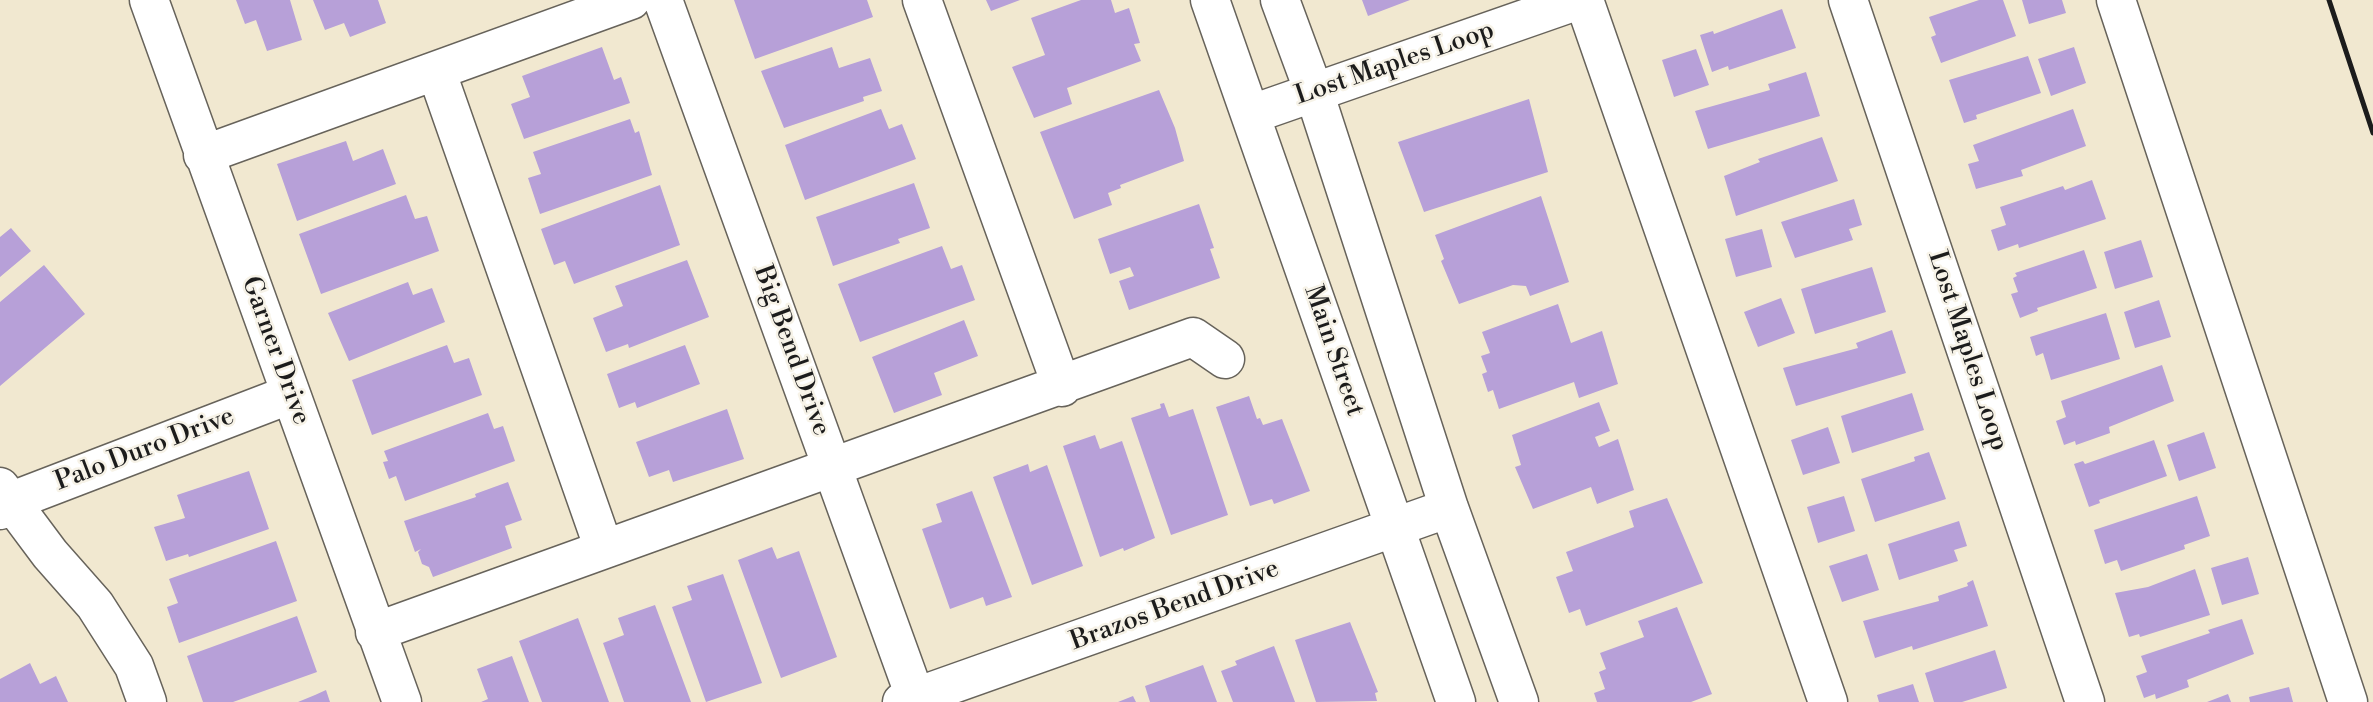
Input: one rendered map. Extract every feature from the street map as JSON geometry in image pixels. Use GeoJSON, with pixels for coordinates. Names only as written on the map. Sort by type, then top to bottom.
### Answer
{"type":"FeatureCollection","features":[{"type":"Feature","properties":{"kind":"street","name":"Garner Drive"},"geometry":{"type":"LineString","coordinates":[[149,0],[402,702]]}},
{"type":"Feature","properties":{"kind":"street"},"geometry":{"type":"LineString","coordinates":[[203,155],[631,0]]}},
{"type":"Feature","properties":{"kind":"street","name":"Big Bend Drive"},"geometry":{"type":"LineString","coordinates":[[663,0],[833,467],[911,700]]}},
{"type":"Feature","properties":{"kind":"street"},"geometry":{"type":"LineString","coordinates":[[922,0],[1062,387]]}},
{"type":"Feature","properties":{"kind":"street","name":"Main Street"},"geometry":{"type":"LineString","coordinates":[[1210,0],[1252,114],[1393,530],[1456,702]]}},
{"type":"Feature","properties":{"kind":"street"},"geometry":{"type":"LineString","coordinates":[[1280,0],[1314,92],[1448,508],[1519,702]]}},
{"type":"Feature","properties":{"kind":"street","name":"Lost Maples Loop"},"geometry":{"type":"LineString","coordinates":[[1252,114],[1579,0]]}},
{"type":"Feature","properties":{"kind":"street"},"geometry":{"type":"LineString","coordinates":[[1584,0],[1828,702]]}},
{"type":"Feature","properties":{"kind":"street","name":"Lost Maples Loop"},"geometry":{"type":"LineString","coordinates":[[1848,0],[2085,702]]}},
{"type":"Feature","properties":{"kind":"street"},"geometry":{"type":"LineString","coordinates":[[2116,0],[2348,702]]}},
{"type":"Feature","properties":{"kind":"street"},"geometry":{"type":"LineString","coordinates":[[438,72],[604,549]]}},
{"type":"Feature","properties":{"kind":"street"},"geometry":{"type":"LineString","coordinates":[[375,632],[1062,387],[1193,337],[1225,359]]}},
{"type":"Feature","properties":{"kind":"street","name":"Palo Duro Drive"},"geometry":{"type":"LineString","coordinates":[[4,499],[291,394]]}},
{"type":"Feature","properties":{"kind":"street"},"geometry":{"type":"LineString","coordinates":[[4,499],[95,605],[134,666],[146,702]]}},
{"type":"Feature","properties":{"kind":"street","name":"Brazos Bend Drive"},"geometry":{"type":"LineString","coordinates":[[911,700],[1393,530],[1448,508]]}},
{"type":"Feature","properties":{"kind":"building"},"geometry":{"type":"Polygon","coordinates":[[[236,0],[290,0],[302,40],[267,51],[256,20],[245,24],[236,0]]]}},
{"type":"Feature","properties":{"kind":"building"},"geometry":{"type":"Polygon","coordinates":[[[313,0],[378,0],[386,23],[350,37],[344,23],[325,30],[313,0]]]}},
{"type":"Feature","properties":{"kind":"building"},"geometry":{"type":"Polygon","coordinates":[[[734,0],[867,0],[873,17],[755,59],[734,0]]]}},
{"type":"Feature","properties":{"kind":"building"},"geometry":{"type":"Polygon","coordinates":[[[986,0],[1020,0],[991,11],[986,0]]]}},
{"type":"Feature","properties":{"kind":"building"},"geometry":{"type":"Polygon","coordinates":[[[1081,0],[1111,0],[1115,13],[1129,8],[1140,43],[1134,44],[1141,61],[1067,88],[1072,104],[1034,118],[1012,67],[1045,55],[1031,18],[1081,0]]]}},
{"type":"Feature","properties":{"kind":"building"},"geometry":{"type":"Polygon","coordinates":[[[1362,0],[1410,0],[1368,16],[1362,0]]]}},
{"type":"Feature","properties":{"kind":"building"},"geometry":{"type":"Polygon","coordinates":[[[1979,0],[2003,0],[2016,36],[1941,63],[1931,37],[1936,35],[1929,17],[1979,0]]]}},
{"type":"Feature","properties":{"kind":"building"},"geometry":{"type":"Polygon","coordinates":[[[2022,0],[2062,0],[2066,13],[2029,24],[2022,0]]]}},
{"type":"Feature","properties":{"kind":"building"},"geometry":{"type":"Polygon","coordinates":[[[1782,9],[1796,48],[1729,70],[1728,66],[1712,72],[1700,35],[1713,31],[1714,34],[1782,9]]]}},
{"type":"Feature","properties":{"kind":"building"},"geometry":{"type":"Polygon","coordinates":[[[602,47],[614,80],[621,77],[630,103],[524,139],[511,104],[530,97],[522,76],[602,47]]]}},
{"type":"Feature","properties":{"kind":"building"},"geometry":{"type":"Polygon","coordinates":[[[832,47],[839,68],[870,58],[882,91],[863,97],[864,101],[784,128],[761,71],[832,47]]]}},
{"type":"Feature","properties":{"kind":"building"},"geometry":{"type":"Polygon","coordinates":[[[2074,47],[2086,83],[2051,96],[2038,59],[2074,47]]]}},
{"type":"Feature","properties":{"kind":"building"},"geometry":{"type":"Polygon","coordinates":[[[1696,49],[1709,85],[1674,97],[1662,60],[1696,49]]]}},
{"type":"Feature","properties":{"kind":"building"},"geometry":{"type":"Polygon","coordinates":[[[2028,56],[2041,93],[1976,115],[1977,119],[1964,123],[1949,80],[2028,56]]]}},
{"type":"Feature","properties":{"kind":"building"},"geometry":{"type":"Polygon","coordinates":[[[1806,72],[1820,116],[1708,149],[1695,111],[1770,90],[1768,84],[1806,72]]]}},
{"type":"Feature","properties":{"kind":"building"},"geometry":{"type":"Polygon","coordinates":[[[1159,90],[1175,128],[1184,161],[1120,185],[1121,188],[1108,193],[1112,205],[1074,219],[1040,132],[1159,90]]]}},
{"type":"Feature","properties":{"kind":"building"},"geometry":{"type":"Polygon","coordinates":[[[1529,99],[1548,172],[1424,212],[1398,142],[1529,99]]]}},
{"type":"Feature","properties":{"kind":"building"},"geometry":{"type":"Polygon","coordinates":[[[881,109],[889,129],[902,124],[916,159],[805,200],[785,145],[881,109]]]}},
{"type":"Feature","properties":{"kind":"building"},"geometry":{"type":"Polygon","coordinates":[[[2073,109],[2086,146],[2021,170],[2023,176],[1976,189],[1968,164],[1979,161],[1973,145],[2073,109]]]}},
{"type":"Feature","properties":{"kind":"building"},"geometry":{"type":"Polygon","coordinates":[[[630,119],[635,133],[639,131],[652,175],[540,214],[528,178],[541,174],[533,152],[630,119]]]}},
{"type":"Feature","properties":{"kind":"building"},"geometry":{"type":"Polygon","coordinates":[[[1822,137],[1838,181],[1736,216],[1724,176],[1760,162],[1758,159],[1822,137]]]}},
{"type":"Feature","properties":{"kind":"building"},"geometry":{"type":"Polygon","coordinates":[[[346,141],[353,161],[383,149],[396,184],[297,221],[277,164],[346,141]]]}},
{"type":"Feature","properties":{"kind":"building"},"geometry":{"type":"Polygon","coordinates":[[[2092,180],[2106,219],[2019,248],[2018,244],[1998,251],[1991,230],[2006,225],[2000,207],[2063,186],[2065,190],[2092,180]]]}},
{"type":"Feature","properties":{"kind":"building"},"geometry":{"type":"Polygon","coordinates":[[[914,183],[930,228],[898,239],[900,243],[833,266],[816,217],[914,183]]]}},
{"type":"Feature","properties":{"kind":"building"},"geometry":{"type":"Polygon","coordinates":[[[660,185],[680,245],[574,284],[565,261],[554,265],[541,229],[660,185]]]}},
{"type":"Feature","properties":{"kind":"building"},"geometry":{"type":"Polygon","coordinates":[[[406,195],[415,219],[427,216],[439,251],[321,294],[299,234],[406,195]]]}},
{"type":"Feature","properties":{"kind":"building"},"geometry":{"type":"Polygon","coordinates":[[[1541,196],[1569,282],[1530,296],[1526,286],[1513,285],[1459,304],[1441,261],[1444,259],[1435,235],[1541,196]]]}},
{"type":"Feature","properties":{"kind":"building"},"geometry":{"type":"Polygon","coordinates":[[[1854,199],[1862,225],[1849,229],[1853,240],[1795,258],[1781,222],[1854,199]]]}},
{"type":"Feature","properties":{"kind":"building"},"geometry":{"type":"Polygon","coordinates":[[[1199,204],[1214,248],[1210,249],[1220,278],[1129,310],[1119,281],[1134,276],[1130,267],[1110,274],[1098,239],[1199,204]]]}},
{"type":"Feature","properties":{"kind":"building"},"geometry":{"type":"Polygon","coordinates":[[[11,228],[31,251],[0,277],[0,237],[11,228]]]}},
{"type":"Feature","properties":{"kind":"building"},"geometry":{"type":"Polygon","coordinates":[[[1762,229],[1772,267],[1736,277],[1725,239],[1762,229]]]}},
{"type":"Feature","properties":{"kind":"building"},"geometry":{"type":"Polygon","coordinates":[[[2141,240],[2153,277],[2115,289],[2104,252],[2141,240]]]}},
{"type":"Feature","properties":{"kind":"building"},"geometry":{"type":"Polygon","coordinates":[[[942,246],[951,269],[962,265],[975,300],[860,342],[838,284],[942,246]]]}},
{"type":"Feature","properties":{"kind":"building"},"geometry":{"type":"Polygon","coordinates":[[[2084,250],[2097,288],[2037,308],[2038,311],[2020,318],[2011,294],[2018,292],[2013,278],[2017,276],[2015,273],[2084,250]]]}},
{"type":"Feature","properties":{"kind":"building"},"geometry":{"type":"Polygon","coordinates":[[[687,260],[709,317],[629,348],[628,344],[606,352],[593,318],[623,306],[615,286],[687,260]]]}},
{"type":"Feature","properties":{"kind":"building"},"geometry":{"type":"Polygon","coordinates":[[[44,265],[85,314],[0,386],[0,302],[44,265]]]}},
{"type":"Feature","properties":{"kind":"building"},"geometry":{"type":"Polygon","coordinates":[[[1872,267],[1886,312],[1815,334],[1801,289],[1872,267]]]}},
{"type":"Feature","properties":{"kind":"building"},"geometry":{"type":"Polygon","coordinates":[[[408,282],[413,295],[432,288],[445,322],[349,361],[328,313],[408,282]]]}},
{"type":"Feature","properties":{"kind":"building"},"geometry":{"type":"Polygon","coordinates":[[[1781,298],[1795,333],[1758,347],[1744,312],[1781,298]]]}},
{"type":"Feature","properties":{"kind":"building"},"geometry":{"type":"Polygon","coordinates":[[[2159,300],[2171,337],[2135,348],[2124,312],[2159,300]]]}},
{"type":"Feature","properties":{"kind":"building"},"geometry":{"type":"Polygon","coordinates":[[[1558,304],[1571,343],[1602,331],[1618,384],[1579,398],[1574,382],[1499,409],[1493,390],[1488,392],[1482,374],[1487,372],[1481,356],[1490,353],[1482,332],[1558,304]]]}},
{"type":"Feature","properties":{"kind":"building"},"geometry":{"type":"Polygon","coordinates":[[[2106,313],[2120,359],[2051,380],[2043,353],[2036,356],[2030,337],[2106,313]]]}},
{"type":"Feature","properties":{"kind":"building"},"geometry":{"type":"Polygon","coordinates":[[[964,320],[978,356],[934,373],[942,395],[894,413],[872,357],[964,320]]]}},
{"type":"Feature","properties":{"kind":"building"},"geometry":{"type":"Polygon","coordinates":[[[1892,330],[1906,373],[1796,406],[1783,368],[1858,348],[1856,343],[1892,330]]]}},
{"type":"Feature","properties":{"kind":"building"},"geometry":{"type":"Polygon","coordinates":[[[447,345],[454,363],[469,358],[482,395],[372,435],[352,380],[447,345]]]}},
{"type":"Feature","properties":{"kind":"building"},"geometry":{"type":"Polygon","coordinates":[[[685,345],[700,384],[637,408],[635,402],[619,408],[607,374],[685,345]]]}},
{"type":"Feature","properties":{"kind":"building"},"geometry":{"type":"Polygon","coordinates":[[[2162,365],[2174,401],[2109,427],[2110,433],[2076,445],[2075,441],[2064,445],[2056,421],[2066,417],[2061,401],[2162,365]]]}},
{"type":"Feature","properties":{"kind":"building"},"geometry":{"type":"Polygon","coordinates":[[[1912,393],[1924,430],[1852,453],[1841,416],[1912,393]]]}},
{"type":"Feature","properties":{"kind":"building"},"geometry":{"type":"Polygon","coordinates":[[[1249,396],[1257,419],[1260,418],[1263,425],[1282,419],[1310,491],[1274,504],[1272,499],[1250,506],[1216,407],[1249,396]]]}},
{"type":"Feature","properties":{"kind":"building"},"geometry":{"type":"Polygon","coordinates":[[[1599,402],[1610,431],[1595,437],[1599,447],[1618,439],[1634,490],[1597,504],[1591,487],[1533,509],[1515,467],[1521,465],[1512,435],[1599,402]]]}},
{"type":"Feature","properties":{"kind":"building"},"geometry":{"type":"Polygon","coordinates":[[[1164,403],[1169,417],[1193,409],[1228,515],[1171,535],[1131,418],[1161,408],[1160,404],[1164,403]]]}},
{"type":"Feature","properties":{"kind":"building"},"geometry":{"type":"Polygon","coordinates":[[[727,409],[744,459],[673,482],[669,470],[649,477],[636,442],[727,409]]]}},
{"type":"Feature","properties":{"kind":"building"},"geometry":{"type":"Polygon","coordinates":[[[488,413],[494,429],[503,426],[515,461],[405,501],[396,476],[389,479],[383,462],[388,461],[384,451],[488,413]]]}},
{"type":"Feature","properties":{"kind":"building"},"geometry":{"type":"Polygon","coordinates":[[[1828,427],[1840,463],[1803,475],[1791,440],[1828,427]]]}},
{"type":"Feature","properties":{"kind":"building"},"geometry":{"type":"Polygon","coordinates":[[[2204,432],[2216,468],[2179,481],[2167,445],[2204,432]]]}},
{"type":"Feature","properties":{"kind":"building"},"geometry":{"type":"Polygon","coordinates":[[[1095,435],[1100,449],[1122,441],[1155,538],[1124,551],[1123,548],[1100,557],[1063,446],[1095,435]]]}},
{"type":"Feature","properties":{"kind":"building"},"geometry":{"type":"Polygon","coordinates":[[[2154,440],[2167,476],[2099,500],[2100,503],[2089,507],[2074,464],[2083,461],[2085,464],[2154,440]]]}},
{"type":"Feature","properties":{"kind":"building"},"geometry":{"type":"Polygon","coordinates":[[[1929,452],[1946,499],[1875,522],[1861,479],[1915,461],[1914,457],[1929,452]]]}},
{"type":"Feature","properties":{"kind":"building"},"geometry":{"type":"Polygon","coordinates":[[[1028,464],[1030,472],[1047,465],[1083,566],[1032,585],[993,477],[1028,464]]]}},
{"type":"Feature","properties":{"kind":"building"},"geometry":{"type":"Polygon","coordinates":[[[249,471],[269,529],[189,557],[188,554],[166,561],[154,527],[185,518],[177,495],[249,471]]]}},
{"type":"Feature","properties":{"kind":"building"},"geometry":{"type":"Polygon","coordinates":[[[508,482],[522,520],[505,526],[512,548],[433,577],[429,567],[422,564],[418,552],[421,549],[415,552],[404,521],[476,497],[475,494],[508,482]]]}},
{"type":"Feature","properties":{"kind":"building"},"geometry":{"type":"Polygon","coordinates":[[[972,491],[1012,597],[986,606],[983,597],[950,609],[922,529],[942,522],[936,504],[972,491]]]}},
{"type":"Feature","properties":{"kind":"building"},"geometry":{"type":"Polygon","coordinates":[[[1844,496],[1855,531],[1818,543],[1807,507],[1844,496]]]}},
{"type":"Feature","properties":{"kind":"building"},"geometry":{"type":"Polygon","coordinates":[[[2197,496],[2210,536],[2184,545],[2185,549],[2121,571],[2117,560],[2105,564],[2094,530],[2197,496]]]}},
{"type":"Feature","properties":{"kind":"building"},"geometry":{"type":"Polygon","coordinates":[[[1667,498],[1703,583],[1586,626],[1580,609],[1569,613],[1556,577],[1573,571],[1566,552],[1634,527],[1629,511],[1667,498]]]}},
{"type":"Feature","properties":{"kind":"building"},"geometry":{"type":"Polygon","coordinates":[[[1959,521],[1967,546],[1954,550],[1958,561],[1899,580],[1888,544],[1959,521]]]}},
{"type":"Feature","properties":{"kind":"building"},"geometry":{"type":"Polygon","coordinates":[[[276,541],[297,601],[179,643],[167,607],[178,603],[169,579],[276,541]]]}},
{"type":"Feature","properties":{"kind":"building"},"geometry":{"type":"Polygon","coordinates":[[[772,547],[777,559],[799,551],[837,657],[781,678],[738,560],[772,547]]]}},
{"type":"Feature","properties":{"kind":"building"},"geometry":{"type":"Polygon","coordinates":[[[1867,554],[1879,590],[1842,602],[1829,566],[1867,554]]]}},
{"type":"Feature","properties":{"kind":"building"},"geometry":{"type":"Polygon","coordinates":[[[2248,557],[2259,594],[2222,605],[2211,568],[2248,557]]]}},
{"type":"Feature","properties":{"kind":"building"},"geometry":{"type":"Polygon","coordinates":[[[2195,569],[2210,615],[2140,637],[2139,634],[2129,637],[2115,593],[2148,587],[2195,569]]]}},
{"type":"Feature","properties":{"kind":"building"},"geometry":{"type":"Polygon","coordinates":[[[723,574],[762,683],[706,702],[672,607],[692,600],[687,586],[723,574]]]}},
{"type":"Feature","properties":{"kind":"building"},"geometry":{"type":"Polygon","coordinates":[[[1973,580],[1988,626],[1913,650],[1912,646],[1875,658],[1863,621],[1939,601],[1938,596],[1968,586],[1967,583],[1973,580]]]}},
{"type":"Feature","properties":{"kind":"building"},"geometry":{"type":"Polygon","coordinates":[[[655,605],[691,702],[624,702],[603,643],[624,635],[618,618],[655,605]]]}},
{"type":"Feature","properties":{"kind":"building"},"geometry":{"type":"Polygon","coordinates":[[[1677,607],[1712,694],[1691,702],[1597,702],[1594,693],[1605,689],[1599,672],[1606,669],[1600,653],[1644,637],[1638,621],[1677,607]]]}},
{"type":"Feature","properties":{"kind":"building"},"geometry":{"type":"Polygon","coordinates":[[[297,616],[317,672],[233,702],[203,702],[187,656],[297,616]]]}},
{"type":"Feature","properties":{"kind":"building"},"geometry":{"type":"Polygon","coordinates":[[[578,618],[609,702],[542,702],[519,641],[578,618]]]}},
{"type":"Feature","properties":{"kind":"building"},"geometry":{"type":"Polygon","coordinates":[[[2242,619],[2254,654],[2187,680],[2189,687],[2156,699],[2155,694],[2144,698],[2136,676],[2147,672],[2141,656],[2210,633],[2208,630],[2242,619]]]}},
{"type":"Feature","properties":{"kind":"building"},"geometry":{"type":"Polygon","coordinates":[[[1350,622],[1378,692],[1375,693],[1377,701],[1316,702],[1295,640],[1350,622]]]}},
{"type":"Feature","properties":{"kind":"building"},"geometry":{"type":"Polygon","coordinates":[[[1274,646],[1295,702],[1233,702],[1221,671],[1237,665],[1235,661],[1274,646]]]}},
{"type":"Feature","properties":{"kind":"building"},"geometry":{"type":"Polygon","coordinates":[[[1995,650],[2007,688],[1962,702],[1934,702],[1925,673],[1995,650]]]}},
{"type":"Feature","properties":{"kind":"building"},"geometry":{"type":"Polygon","coordinates":[[[512,656],[529,702],[481,702],[488,699],[477,669],[512,656]]]}},
{"type":"Feature","properties":{"kind":"building"},"geometry":{"type":"Polygon","coordinates":[[[30,663],[40,684],[56,676],[68,702],[0,702],[0,679],[30,663]]]}},
{"type":"Feature","properties":{"kind":"building"},"geometry":{"type":"Polygon","coordinates":[[[1203,665],[1217,702],[1150,702],[1145,686],[1203,665]]]}},
{"type":"Feature","properties":{"kind":"building"},"geometry":{"type":"Polygon","coordinates":[[[1913,684],[1919,702],[1879,702],[1877,695],[1913,684]]]}},
{"type":"Feature","properties":{"kind":"building"},"geometry":{"type":"Polygon","coordinates":[[[2289,687],[2293,702],[2250,702],[2249,697],[2289,687]]]}},
{"type":"Feature","properties":{"kind":"building"},"geometry":{"type":"Polygon","coordinates":[[[326,690],[330,702],[298,702],[315,695],[326,690]]]}},
{"type":"Feature","properties":{"kind":"building"},"geometry":{"type":"Polygon","coordinates":[[[2228,694],[2231,702],[2207,702],[2228,694]]]}},
{"type":"Feature","properties":{"kind":"building"},"geometry":{"type":"Polygon","coordinates":[[[1133,696],[1136,702],[1118,702],[1133,696]]]}},
{"type":"Feature","properties":{"kind":"railway"},"geometry":{"type":"LineString","coordinates":[[2329,0],[2373,133]]}}]}
